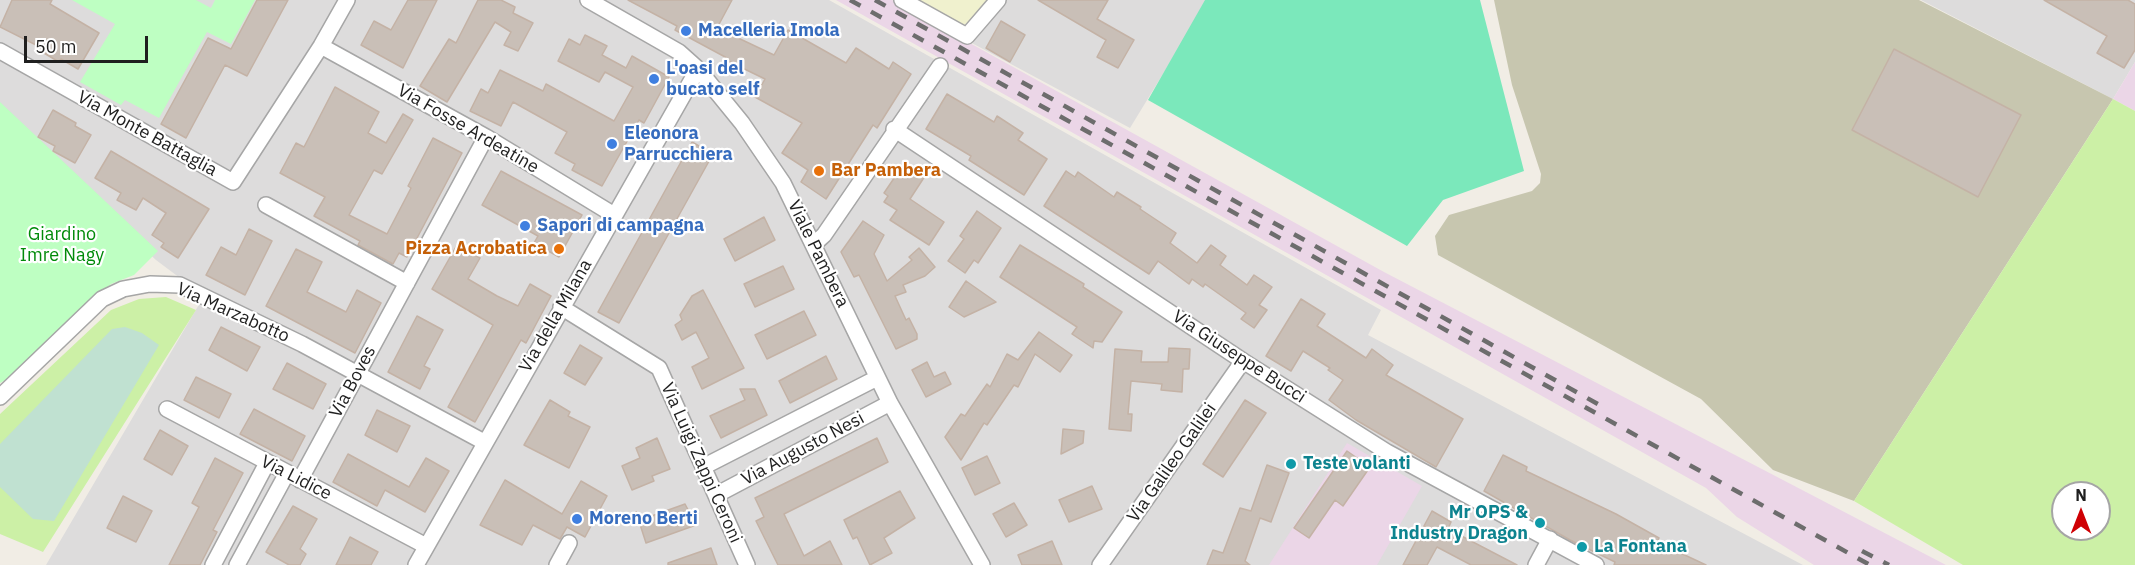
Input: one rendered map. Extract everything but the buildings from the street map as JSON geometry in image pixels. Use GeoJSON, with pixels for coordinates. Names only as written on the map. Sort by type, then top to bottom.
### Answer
{"type":"FeatureCollection","features":[{"type":"Feature","properties":{"kind":"street","name":"Via Monte Battaglia"},"geometry":{"type":"LineString","coordinates":[[0,51],[233,182],[321,46],[347,0]]}},
{"type":"Feature","properties":{"kind":"street","name":"Viale Pambera"},"geometry":{"type":"LineString","coordinates":[[588,0],[679,52],[698,69],[741,123],[783,183],[877,378],[981,565]]}},
{"type":"Feature","properties":{"kind":"street"},"geometry":{"type":"LineString","coordinates":[[902,0],[967,36],[998,0]]}},
{"type":"Feature","properties":{"kind":"street","name":"Via Fosse Ardeatine"},"geometry":{"type":"LineString","coordinates":[[321,46],[486,137],[614,215]]}},
{"type":"Feature","properties":{"kind":"street"},"geometry":{"type":"LineString","coordinates":[[814,244],[824,235],[894,129],[940,66]]}},
{"type":"Feature","properties":{"kind":"street","name":"Via della Milana"},"geometry":{"type":"LineString","coordinates":[[416,565],[698,69]]}},
{"type":"Feature","properties":{"kind":"street","name":"Via Giuseppe Bucci"},"geometry":{"type":"LineString","coordinates":[[894,129],[1243,361],[1387,452],[1596,565]]}},
{"type":"Feature","properties":{"kind":"street","name":"Via Boves"},"geometry":{"type":"LineString","coordinates":[[237,565],[357,375],[486,137]]}},
{"type":"Feature","properties":{"kind":"street"},"geometry":{"type":"LineString","coordinates":[[266,205],[406,283]]}},
{"type":"Feature","properties":{"kind":"street","name":"Via Marzabotto"},"geometry":{"type":"LineString","coordinates":[[0,397],[102,299],[123,289],[150,284],[180,285],[240,313],[484,442]]}},
{"type":"Feature","properties":{"kind":"street","name":"Via Luigi Zappi Ceroni"},"geometry":{"type":"LineString","coordinates":[[561,307],[659,368],[747,565]]}},
{"type":"Feature","properties":{"kind":"street","name":"Via Galileo Galilei"},"geometry":{"type":"LineString","coordinates":[[1100,565],[1243,361]]}},
{"type":"Feature","properties":{"kind":"street","name":"Via Augusto Nesi"},"geometry":{"type":"LineString","coordinates":[[703,467],[877,378]]}},
{"type":"Feature","properties":{"kind":"street","name":"Via Augusto Nesi"},"geometry":{"type":"LineString","coordinates":[[716,495],[890,403]]}},
{"type":"Feature","properties":{"kind":"street","name":"Via Lidice"},"geometry":{"type":"LineString","coordinates":[[167,410],[426,546]]}},
{"type":"Feature","properties":{"kind":"street"},"geometry":{"type":"LineString","coordinates":[[213,565],[267,463]]}},
{"type":"Feature","properties":{"kind":"street"},"geometry":{"type":"LineString","coordinates":[[1536,565],[1550,539]]}},
{"type":"Feature","properties":{"kind":"street"},"geometry":{"type":"LineString","coordinates":[[557,565],[569,543]]}},
{"type":"Feature","properties":{"kind":"shaded area"},"geometry":{"type":"Polygon","coordinates":[[[0,0],[829,0],[1381,310],[1368,335],[1803,565],[46,565],[204,296],[156,260],[0,114],[0,0]]]}},
{"type":"Feature","properties":{"kind":"shaded area"},"geometry":{"type":"Polygon","coordinates":[[[836,0],[892,0],[1384,272],[1946,565],[1814,565],[1737,517],[1706,488],[836,0]]]}},
{"type":"Feature","properties":{"kind":"shaded area"},"geometry":{"type":"Polygon","coordinates":[[[916,0],[987,0],[968,23],[959,26],[916,0]]]}},
{"type":"Feature","properties":{"kind":"shaded area"},"geometry":{"type":"Polygon","coordinates":[[[1005,0],[1208,0],[1130,128],[970,42],[1005,0]]]}},
{"type":"Feature","properties":{"kind":"shaded area"},"geometry":{"type":"Polygon","coordinates":[[[1494,0],[1919,0],[2113,99],[1854,501],[1773,470],[1701,399],[1438,255],[1435,236],[1449,215],[1532,191],[1540,183],[1541,174],[1512,85],[1494,0]]]}},
{"type":"Feature","properties":{"kind":"shaded area"},"geometry":{"type":"Polygon","coordinates":[[[1921,0],[2135,0],[2135,62],[2113,99],[1921,0]]]}},
{"type":"Feature","properties":{"kind":"shaded area"},"geometry":{"type":"Polygon","coordinates":[[[2135,62],[2135,111],[2113,99],[2135,62]]]}},
{"type":"Feature","properties":{"kind":"shaded area"},"geometry":{"type":"Polygon","coordinates":[[[125,327],[142,333],[159,345],[54,521],[33,519],[0,487],[0,444],[112,329],[125,327]]]}},
{"type":"Feature","properties":{"kind":"shaded area"},"geometry":{"type":"Polygon","coordinates":[[[1347,443],[1422,486],[1377,565],[1269,565],[1347,443]]]}},
{"type":"Feature","properties":{"kind":"green space"},"geometry":{"type":"Polygon","coordinates":[[[72,0],[196,0],[211,8],[215,0],[255,0],[231,44],[207,32],[159,118],[125,100],[121,105],[80,82],[115,24],[72,0]]]}},
{"type":"Feature","properties":{"kind":"green space"},"geometry":{"type":"Polygon","coordinates":[[[1205,0],[1480,0],[1524,171],[1443,200],[1407,246],[1148,100],[1205,0]]]}},
{"type":"Feature","properties":{"kind":"green space"},"geometry":{"type":"Polygon","coordinates":[[[2113,99],[2135,111],[2135,565],[1963,565],[1854,501],[2113,99]]]}},
{"type":"Feature","properties":{"kind":"green space","name":"Giardino Imre Nagy"},"geometry":{"type":"Polygon","coordinates":[[[0,102],[158,251],[134,275],[111,284],[13,376],[0,383],[0,102]]]}},
{"type":"Feature","properties":{"kind":"green space"},"geometry":{"type":"Polygon","coordinates":[[[166,297],[196,310],[43,552],[0,534],[0,414],[111,310],[139,299],[166,297]]]}},
{"type":"Feature","properties":{"kind":"railway"},"geometry":{"type":"LineString","coordinates":[[850,0],[1870,565]]}},
{"type":"Feature","properties":{"kind":"railway"},"geometry":{"type":"LineString","coordinates":[[875,0],[1605,408]]}},
{"type":"Feature","properties":{"kind":"railway"},"geometry":{"type":"LineString","coordinates":[[1862,551],[1889,565]]}},
{"type":"Feature","properties":{"kind":"place","name":"Macelleria Imola"},"geometry":{"type":"Point","coordinates":[686,31]}},
{"type":"Feature","properties":{"kind":"place","name":"L'oasi del bucato self"},"geometry":{"type":"Point","coordinates":[654,79]}},
{"type":"Feature","properties":{"kind":"place","name":"Eleonora Parrucchiera"},"geometry":{"type":"Point","coordinates":[612,144]}},
{"type":"Feature","properties":{"kind":"place","name":"Bar Pambera"},"geometry":{"type":"Point","coordinates":[819,171]}},
{"type":"Feature","properties":{"kind":"place","name":"Sapori di campagna"},"geometry":{"type":"Point","coordinates":[525,226]}},
{"type":"Feature","properties":{"kind":"place","name":"Pizza Acrobatica"},"geometry":{"type":"Point","coordinates":[559,249]}},
{"type":"Feature","properties":{"kind":"place","name":"Teste volanti"},"geometry":{"type":"Point","coordinates":[1291,464]}},
{"type":"Feature","properties":{"kind":"place","name":"Moreno Berti"},"geometry":{"type":"Point","coordinates":[577,519]}},
{"type":"Feature","properties":{"kind":"place","name":"Mr OPS & Industry Dragon"},"geometry":{"type":"Point","coordinates":[1540,523]}},
{"type":"Feature","properties":{"kind":"place","name":"La Fontana"},"geometry":{"type":"Point","coordinates":[1582,547]}}]}
